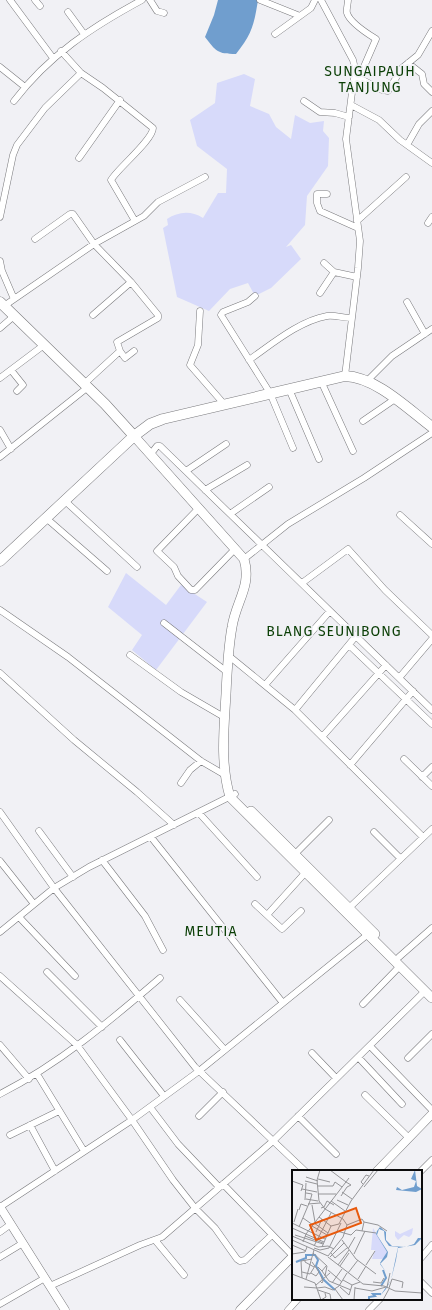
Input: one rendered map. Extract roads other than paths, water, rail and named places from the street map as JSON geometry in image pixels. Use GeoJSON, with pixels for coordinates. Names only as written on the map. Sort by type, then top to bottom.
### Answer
{"type":"FeatureCollection","features":[{"type":"Feature","properties":{"kind":"highway"},"geometry":{"type":"LineString","coordinates":[[2,304],[86,386],[142,446]]}},
{"type":"Feature","properties":{"kind":"highway"},"geometry":{"type":"LineString","coordinates":[[0,561],[64,500],[142,446],[150,424],[162,419],[345,376],[367,381],[395,399],[432,427]]}},
{"type":"Feature","properties":{"kind":"main road"},"geometry":{"type":"LineString","coordinates":[[142,446],[244,559],[247,569],[247,580],[232,626],[227,672],[223,746],[224,775],[231,794],[305,873],[350,907],[400,962],[429,990],[432,998]]}},
{"type":"Feature","properties":{"kind":"main road"},"geometry":{"type":"LineString","coordinates":[[231,794],[296,853],[367,935],[400,962]]}},
{"type":"Feature","properties":{"kind":"street"},"geometry":{"type":"LineString","coordinates":[[10,0],[53,58]]}},
{"type":"Feature","properties":{"kind":"street"},"geometry":{"type":"LineString","coordinates":[[35,0],[40,6]]}},
{"type":"Feature","properties":{"kind":"street"},"geometry":{"type":"LineString","coordinates":[[14,101],[25,87],[61,51],[84,34],[135,2],[142,0]]}},
{"type":"Feature","properties":{"kind":"street"},"geometry":{"type":"LineString","coordinates":[[150,0],[157,11],[164,13]]}},
{"type":"Feature","properties":{"kind":"street"},"geometry":{"type":"LineString","coordinates":[[260,0],[300,16]]}},
{"type":"Feature","properties":{"kind":"street"},"geometry":{"type":"LineString","coordinates":[[275,34],[311,8],[315,0]]}},
{"type":"Feature","properties":{"kind":"street"},"geometry":{"type":"LineString","coordinates":[[321,0],[353,60],[357,77],[382,90],[388,91],[402,68],[418,55],[432,31]]}},
{"type":"Feature","properties":{"kind":"street"},"geometry":{"type":"LineString","coordinates":[[345,376],[360,241],[346,139],[357,77],[376,39],[364,32],[347,13],[348,0]]}},
{"type":"Feature","properties":{"kind":"street"},"geometry":{"type":"LineString","coordinates":[[68,12],[84,34]]}},
{"type":"Feature","properties":{"kind":"street"},"geometry":{"type":"LineString","coordinates":[[61,51],[81,73],[120,100],[154,128],[153,132],[142,146],[111,180],[135,221]]}},
{"type":"Feature","properties":{"kind":"street"},"geometry":{"type":"LineString","coordinates":[[408,63],[422,74],[424,84],[432,92]]}},
{"type":"Feature","properties":{"kind":"street"},"geometry":{"type":"LineString","coordinates":[[0,67],[25,87]]}},
{"type":"Feature","properties":{"kind":"street"},"geometry":{"type":"LineString","coordinates":[[0,217],[13,155],[17,146],[45,108],[81,73]]}},
{"type":"Feature","properties":{"kind":"street"},"geometry":{"type":"LineString","coordinates":[[79,158],[120,100]]}},
{"type":"Feature","properties":{"kind":"street"},"geometry":{"type":"LineString","coordinates":[[304,101],[320,112],[335,113],[349,117]]}},
{"type":"Feature","properties":{"kind":"street"},"geometry":{"type":"LineString","coordinates":[[351,105],[379,120],[407,145],[432,163]]}},
{"type":"Feature","properties":{"kind":"street"},"geometry":{"type":"LineString","coordinates":[[407,145],[418,124],[432,111]]}},
{"type":"Feature","properties":{"kind":"street"},"geometry":{"type":"LineString","coordinates":[[2,304],[14,299],[94,244],[135,221],[150,211],[158,202],[205,177]]}},
{"type":"Feature","properties":{"kind":"street"},"geometry":{"type":"LineString","coordinates":[[357,221],[406,177]]}},
{"type":"Feature","properties":{"kind":"street"},"geometry":{"type":"LineString","coordinates":[[328,194],[317,194],[316,203],[320,211],[358,228]]}},
{"type":"Feature","properties":{"kind":"street"},"geometry":{"type":"LineString","coordinates":[[35,239],[72,214],[75,215],[94,244],[131,282],[158,316],[117,342],[120,351],[125,358],[134,351]]}},
{"type":"Feature","properties":{"kind":"street"},"geometry":{"type":"LineString","coordinates":[[428,223],[432,217]]}},
{"type":"Feature","properties":{"kind":"street"},"geometry":{"type":"LineString","coordinates":[[0,261],[2,271],[14,299]]}},
{"type":"Feature","properties":{"kind":"street"},"geometry":{"type":"LineString","coordinates":[[324,264],[334,272],[357,277]]}},
{"type":"Feature","properties":{"kind":"street"},"geometry":{"type":"LineString","coordinates":[[320,293],[334,272]]}},
{"type":"Feature","properties":{"kind":"street"},"geometry":{"type":"LineString","coordinates":[[94,315],[131,282]]}},
{"type":"Feature","properties":{"kind":"street"},"geometry":{"type":"LineString","coordinates":[[255,296],[221,314],[270,393],[292,448]]}},
{"type":"Feature","properties":{"kind":"street"},"geometry":{"type":"LineString","coordinates":[[407,302],[425,334]]}},
{"type":"Feature","properties":{"kind":"street"},"geometry":{"type":"LineString","coordinates":[[200,311],[198,344],[190,365],[224,404]]}},
{"type":"Feature","properties":{"kind":"street"},"geometry":{"type":"LineString","coordinates":[[0,328],[14,316]]}},
{"type":"Feature","properties":{"kind":"street"},"geometry":{"type":"LineString","coordinates":[[249,360],[292,331],[312,321],[328,316],[352,318]]}},
{"type":"Feature","properties":{"kind":"street"},"geometry":{"type":"LineString","coordinates":[[367,381],[392,356],[432,329]]}},
{"type":"Feature","properties":{"kind":"street"},"geometry":{"type":"LineString","coordinates":[[0,378],[44,345]]}},
{"type":"Feature","properties":{"kind":"street"},"geometry":{"type":"LineString","coordinates":[[0,457],[86,386],[120,351]]}},
{"type":"Feature","properties":{"kind":"street"},"geometry":{"type":"LineString","coordinates":[[11,370],[23,385],[17,391]]}},
{"type":"Feature","properties":{"kind":"street"},"geometry":{"type":"LineString","coordinates":[[321,381],[353,451]]}},
{"type":"Feature","properties":{"kind":"street"},"geometry":{"type":"LineString","coordinates":[[289,389],[319,459]]}},
{"type":"Feature","properties":{"kind":"street"},"geometry":{"type":"LineString","coordinates":[[363,421],[395,399]]}},
{"type":"Feature","properties":{"kind":"street"},"geometry":{"type":"LineString","coordinates":[[0,430],[11,449]]}},
{"type":"Feature","properties":{"kind":"street"},"geometry":{"type":"LineString","coordinates":[[244,559],[261,543],[288,524],[364,478],[432,433]]}},
{"type":"Feature","properties":{"kind":"street"},"geometry":{"type":"LineString","coordinates":[[186,471],[226,444]]}},
{"type":"Feature","properties":{"kind":"street"},"geometry":{"type":"LineString","coordinates":[[142,446],[160,446],[432,710]]}},
{"type":"Feature","properties":{"kind":"street"},"geometry":{"type":"LineString","coordinates":[[205,490],[247,465]]}},
{"type":"Feature","properties":{"kind":"street"},"geometry":{"type":"LineString","coordinates":[[230,514],[268,487]]}},
{"type":"Feature","properties":{"kind":"street"},"geometry":{"type":"LineString","coordinates":[[64,500],[137,567]]}},
{"type":"Feature","properties":{"kind":"street"},"geometry":{"type":"LineString","coordinates":[[198,509],[158,551],[174,566],[183,582],[191,590],[195,590],[235,549]]}},
{"type":"Feature","properties":{"kind":"street"},"geometry":{"type":"LineString","coordinates":[[400,515],[432,544]]}},
{"type":"Feature","properties":{"kind":"street"},"geometry":{"type":"LineString","coordinates":[[46,518],[107,572]]}},
{"type":"Feature","properties":{"kind":"street"},"geometry":{"type":"LineString","coordinates":[[302,583],[348,549],[385,590],[432,635]]}},
{"type":"Feature","properties":{"kind":"street"},"geometry":{"type":"LineString","coordinates":[[0,610],[68,657],[201,761],[224,775]]}},
{"type":"Feature","properties":{"kind":"street"},"geometry":{"type":"LineString","coordinates":[[265,685],[330,611]]}},
{"type":"Feature","properties":{"kind":"street"},"geometry":{"type":"LineString","coordinates":[[164,623],[227,672]]}},
{"type":"Feature","properties":{"kind":"street"},"geometry":{"type":"LineString","coordinates":[[295,710],[356,636]]}},
{"type":"Feature","properties":{"kind":"street"},"geometry":{"type":"LineString","coordinates":[[399,678],[432,640]]}},
{"type":"Feature","properties":{"kind":"street"},"geometry":{"type":"LineString","coordinates":[[349,645],[432,724]]}},
{"type":"Feature","properties":{"kind":"street"},"geometry":{"type":"LineString","coordinates":[[130,655],[181,692],[224,717]]}},
{"type":"Feature","properties":{"kind":"street"},"geometry":{"type":"LineString","coordinates":[[229,656],[295,710],[423,837]]}},
{"type":"Feature","properties":{"kind":"street"},"geometry":{"type":"LineString","coordinates":[[322,737],[386,665]]}},
{"type":"Feature","properties":{"kind":"street"},"geometry":{"type":"LineString","coordinates":[[0,673],[74,740],[174,825]]}},
{"type":"Feature","properties":{"kind":"street"},"geometry":{"type":"LineString","coordinates":[[350,765],[413,691]]}},
{"type":"Feature","properties":{"kind":"street"},"geometry":{"type":"LineString","coordinates":[[404,759],[432,786]]}},
{"type":"Feature","properties":{"kind":"street"},"geometry":{"type":"LineString","coordinates":[[181,784],[190,770],[201,761]]}},
{"type":"Feature","properties":{"kind":"street"},"geometry":{"type":"LineString","coordinates":[[422,777],[432,767]]}},
{"type":"Feature","properties":{"kind":"street"},"geometry":{"type":"LineString","coordinates":[[0,932],[54,888],[102,860],[199,813],[231,794]]}},
{"type":"Feature","properties":{"kind":"street"},"geometry":{"type":"LineString","coordinates":[[0,812],[54,888],[199,1071],[304,1170]]}},
{"type":"Feature","properties":{"kind":"street"},"geometry":{"type":"LineString","coordinates":[[199,813],[257,877]]}},
{"type":"Feature","properties":{"kind":"street"},"geometry":{"type":"LineString","coordinates":[[296,853],[329,820]]}},
{"type":"Feature","properties":{"kind":"street"},"geometry":{"type":"LineString","coordinates":[[350,907],[432,829]]}},
{"type":"Feature","properties":{"kind":"street"},"geometry":{"type":"LineString","coordinates":[[40,831],[73,877]]}},
{"type":"Feature","properties":{"kind":"street"},"geometry":{"type":"LineString","coordinates":[[374,832],[400,858]]}},
{"type":"Feature","properties":{"kind":"street"},"geometry":{"type":"LineString","coordinates":[[151,836],[282,1003]]}},
{"type":"Feature","properties":{"kind":"street"},"geometry":{"type":"LineString","coordinates":[[102,860],[145,916],[163,950]]}},
{"type":"Feature","properties":{"kind":"street"},"geometry":{"type":"LineString","coordinates":[[0,861],[34,904]]}},
{"type":"Feature","properties":{"kind":"street"},"geometry":{"type":"LineString","coordinates":[[267,916],[305,873]]}},
{"type":"Feature","properties":{"kind":"street"},"geometry":{"type":"LineString","coordinates":[[255,904],[283,929],[301,911]]}},
{"type":"Feature","properties":{"kind":"street"},"geometry":{"type":"LineString","coordinates":[[19,917],[75,976]]}},
{"type":"Feature","properties":{"kind":"street"},"geometry":{"type":"LineString","coordinates":[[363,1004],[432,928]]}},
{"type":"Feature","properties":{"kind":"street"},"geometry":{"type":"LineString","coordinates":[[65,1310],[0,1207],[132,1120],[199,1071],[367,935]]}},
{"type":"Feature","properties":{"kind":"street"},"geometry":{"type":"LineString","coordinates":[[47,972],[102,1027]]}},
{"type":"Feature","properties":{"kind":"street"},"geometry":{"type":"LineString","coordinates":[[0,976],[77,1046],[132,1120],[172,1180],[195,1208],[215,1228],[240,1261],[245,1260],[272,1235]]}},
{"type":"Feature","properties":{"kind":"street"},"geometry":{"type":"LineString","coordinates":[[0,1094],[29,1079],[77,1046],[160,978]]}},
{"type":"Feature","properties":{"kind":"street"},"geometry":{"type":"LineString","coordinates":[[50,1286],[140,1245],[162,1237],[273,1141],[336,1078],[429,990]]}},
{"type":"Feature","properties":{"kind":"street"},"geometry":{"type":"LineString","coordinates":[[180,1000],[225,1050]]}},
{"type":"Feature","properties":{"kind":"street"},"geometry":{"type":"LineString","coordinates":[[408,1058],[432,1034]]}},
{"type":"Feature","properties":{"kind":"street"},"geometry":{"type":"LineString","coordinates":[[120,1040],[164,1096]]}},
{"type":"Feature","properties":{"kind":"street"},"geometry":{"type":"LineString","coordinates":[[0,1045],[29,1079]]}},
{"type":"Feature","properties":{"kind":"street"},"geometry":{"type":"LineString","coordinates":[[370,1046],[432,1110]]}},
{"type":"Feature","properties":{"kind":"street"},"geometry":{"type":"LineString","coordinates":[[312,1053],[336,1078]]}},
{"type":"Feature","properties":{"kind":"street"},"geometry":{"type":"LineString","coordinates":[[358,1057],[402,1104]]}},
{"type":"Feature","properties":{"kind":"street"},"geometry":{"type":"LineString","coordinates":[[37,1074],[84,1151]]}},
{"type":"Feature","properties":{"kind":"street"},"geometry":{"type":"LineString","coordinates":[[199,1116],[223,1092]]}},
{"type":"Feature","properties":{"kind":"street"},"geometry":{"type":"LineString","coordinates":[[365,1095],[409,1138]]}},
{"type":"Feature","properties":{"kind":"street"},"geometry":{"type":"LineString","coordinates":[[150,1106],[178,1144],[292,1255]]}},
{"type":"Feature","properties":{"kind":"street"},"geometry":{"type":"LineString","coordinates":[[10,1134],[59,1111]]}},
{"type":"Feature","properties":{"kind":"street"},"geometry":{"type":"LineString","coordinates":[[378,1170],[432,1114]]}},
{"type":"Feature","properties":{"kind":"street"},"geometry":{"type":"LineString","coordinates":[[298,1116],[336,1154]]}},
{"type":"Feature","properties":{"kind":"street"},"geometry":{"type":"LineString","coordinates":[[30,1125],[55,1170]]}},
{"type":"Feature","properties":{"kind":"street"},"geometry":{"type":"LineString","coordinates":[[422,1170],[432,1160]]}},
{"type":"Feature","properties":{"kind":"street"},"geometry":{"type":"LineString","coordinates":[[0,1232],[11,1224]]}},
{"type":"Feature","properties":{"kind":"street"},"geometry":{"type":"LineString","coordinates":[[155,1240],[184,1274]]}},
{"type":"Feature","properties":{"kind":"street"},"geometry":{"type":"LineString","coordinates":[[0,1257],[23,1243]]}},
{"type":"Feature","properties":{"kind":"street"},"geometry":{"type":"LineString","coordinates":[[422,1257],[432,1245]]}},
{"type":"Feature","properties":{"kind":"street"},"geometry":{"type":"LineString","coordinates":[[240,1310],[292,1257]]}},
{"type":"Feature","properties":{"kind":"street"},"geometry":{"type":"LineString","coordinates":[[0,1304],[45,1278]]}},
{"type":"Feature","properties":{"kind":"street"},"geometry":{"type":"LineString","coordinates":[[422,1283],[432,1293]]}},
{"type":"Feature","properties":{"kind":"street"},"geometry":{"type":"LineString","coordinates":[[288,1310],[297,1300]]}},
{"type":"Feature","properties":{"kind":"street"},"geometry":{"type":"LineString","coordinates":[[369,1310],[379,1300]]}},
{"type":"Feature","properties":{"kind":"water"},"geometry":{"type":"Polygon","coordinates":[[[218,0],[258,0],[252,29],[246,41],[236,54],[218,51],[205,37],[218,0]]]}},
{"type":"Feature","properties":{"kind":"district","name":"SUNGAIPAUH TANJUNG"},"geometry":{"type":"Point","coordinates":[370,80]}},
{"type":"Feature","properties":{"kind":"district","name":"BLANG SEUNIBONG"},"geometry":{"type":"Point","coordinates":[334,631]}},
{"type":"Feature","properties":{"kind":"district","name":"MEUTIA"},"geometry":{"type":"Point","coordinates":[211,931]}}]}
